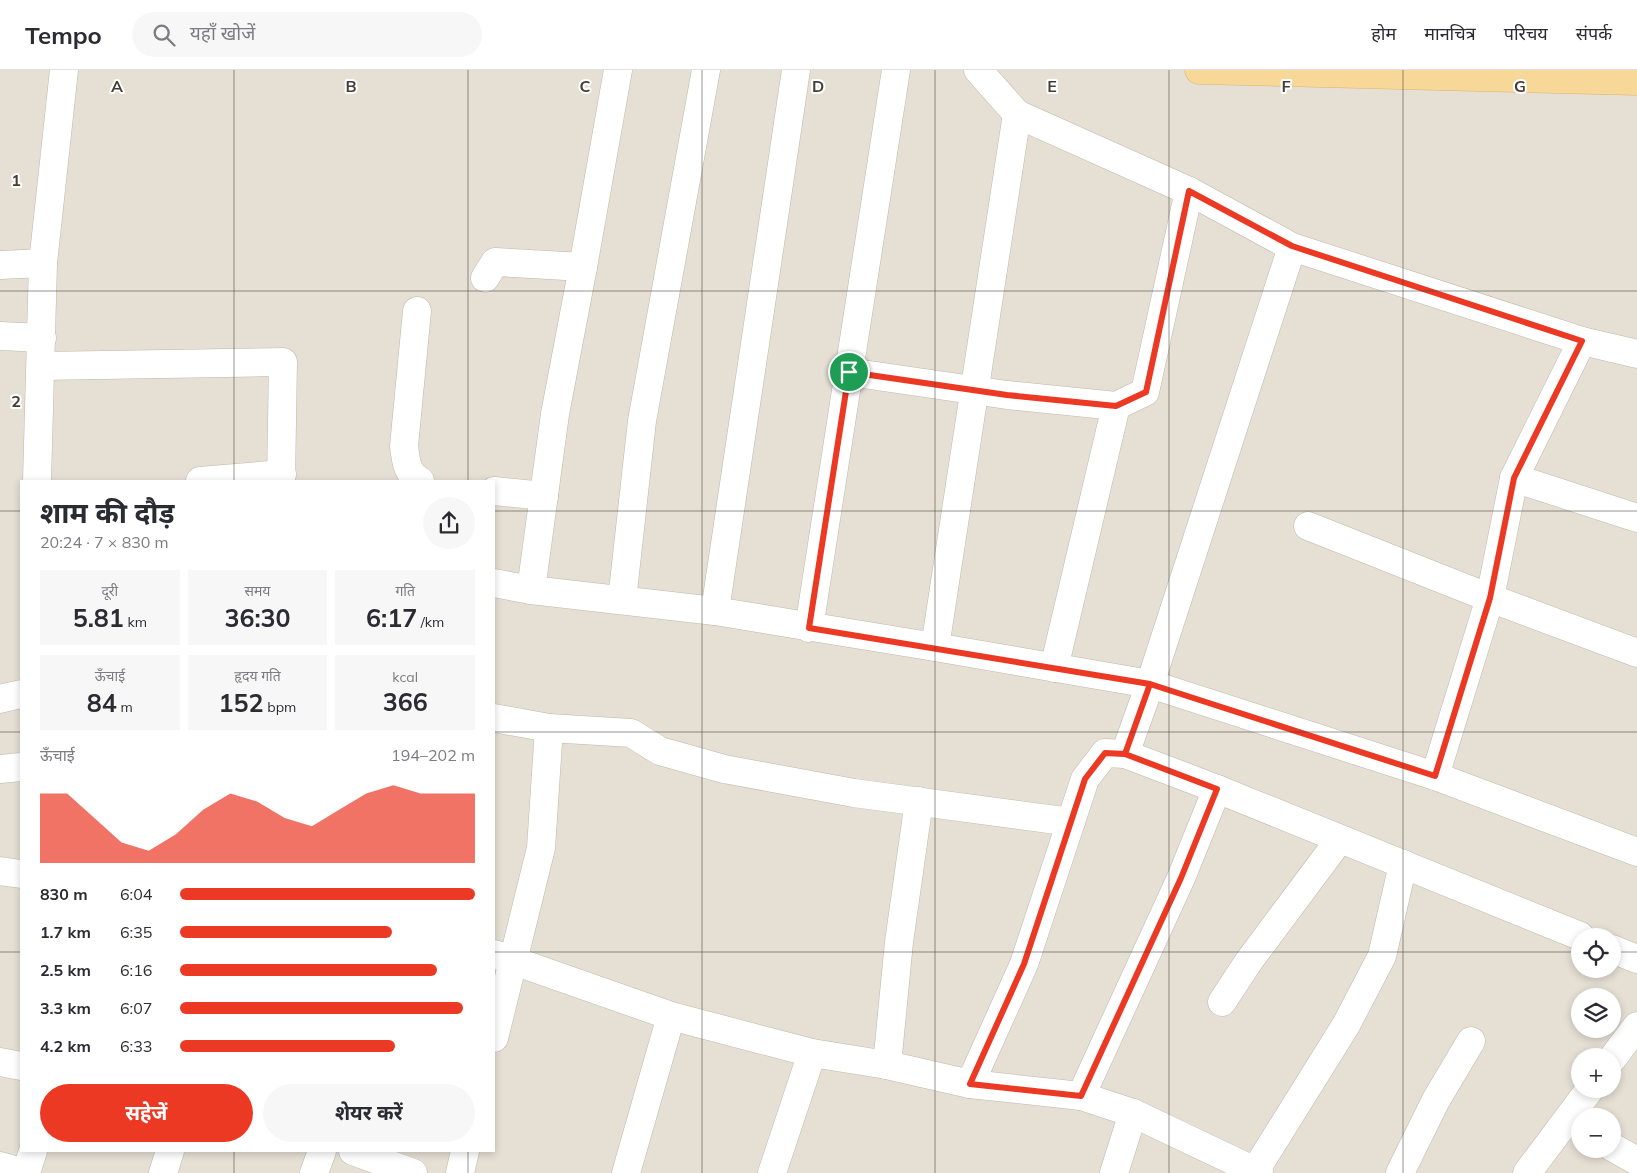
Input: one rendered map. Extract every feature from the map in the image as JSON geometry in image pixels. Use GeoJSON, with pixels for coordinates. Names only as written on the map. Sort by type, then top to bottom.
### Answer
{"type":"FeatureCollection","features":[{"type":"Feature","properties":{"kind":"main road"},"geometry":{"type":"LineString","coordinates":[[1199,70],[1622,77]]}},
{"type":"Feature","properties":{"kind":"street"},"geometry":{"type":"LineString","coordinates":[[37,480],[43,263],[64,70]]}},
{"type":"Feature","properties":{"kind":"street"},"geometry":{"type":"LineString","coordinates":[[531,590],[555,414],[618,70]]}},
{"type":"Feature","properties":{"kind":"street"},"geometry":{"type":"LineString","coordinates":[[622,600],[642,421],[706,70]]}},
{"type":"Feature","properties":{"kind":"street"},"geometry":{"type":"LineString","coordinates":[[715,611],[796,70]]}},
{"type":"Feature","properties":{"kind":"street"},"geometry":{"type":"LineString","coordinates":[[809,628],[896,70]]}},
{"type":"Feature","properties":{"kind":"street"},"geometry":{"type":"LineString","coordinates":[[978,70],[1017,114],[1189,191],[1292,246],[1582,341],[1637,354]]}},
{"type":"Feature","properties":{"kind":"street"},"geometry":{"type":"LineString","coordinates":[[936,647],[1017,114]]}},
{"type":"Feature","properties":{"kind":"street"},"geometry":{"type":"LineString","coordinates":[[849,372],[974,390],[1116,406],[1146,392],[1189,191]]}},
{"type":"Feature","properties":{"kind":"street"},"geometry":{"type":"LineString","coordinates":[[1125,754],[1150,684],[1292,246]]}},
{"type":"Feature","properties":{"kind":"street"},"geometry":{"type":"LineString","coordinates":[[485,278],[495,262],[583,267]]}},
{"type":"Feature","properties":{"kind":"street"},"geometry":{"type":"LineString","coordinates":[[0,265],[43,263]]}},
{"type":"Feature","properties":{"kind":"street"},"geometry":{"type":"LineString","coordinates":[[417,311],[404,446],[406,466],[413,478],[418,480]]}},
{"type":"Feature","properties":{"kind":"street"},"geometry":{"type":"LineString","coordinates":[[0,336],[42,338]]}},
{"type":"Feature","properties":{"kind":"street"},"geometry":{"type":"LineString","coordinates":[[1435,776],[1490,598],[1514,478],[1582,341]]}},
{"type":"Feature","properties":{"kind":"street"},"geometry":{"type":"LineString","coordinates":[[41,366],[283,362],[281,478],[227,480]]}},
{"type":"Feature","properties":{"kind":"street"},"geometry":{"type":"LineString","coordinates":[[1054,668],[1116,406]]}},
{"type":"Feature","properties":{"kind":"street"},"geometry":{"type":"LineString","coordinates":[[1514,478],[1637,518]]}},
{"type":"Feature","properties":{"kind":"street"},"geometry":{"type":"LineString","coordinates":[[495,491],[544,496]]}},
{"type":"Feature","properties":{"kind":"street"},"geometry":{"type":"LineString","coordinates":[[1308,526],[1490,598],[1637,653]]}},
{"type":"Feature","properties":{"kind":"street"},"geometry":{"type":"LineString","coordinates":[[495,583],[531,590],[715,611],[1150,684],[1435,776],[1637,852]]}},
{"type":"Feature","properties":{"kind":"street"},"geometry":{"type":"LineString","coordinates":[[0,699],[20,694]]}},
{"type":"Feature","properties":{"kind":"street"},"geometry":{"type":"LineString","coordinates":[[495,718],[549,728],[631,733],[660,751],[724,769],[854,792],[1071,822]]}},
{"type":"Feature","properties":{"kind":"street"},"geometry":{"type":"LineString","coordinates":[[495,1030],[504,957],[541,848],[549,728]]}},
{"type":"Feature","properties":{"kind":"street"},"geometry":{"type":"LineString","coordinates":[[970,1084],[1024,964],[1085,779],[1105,753],[1125,754],[1217,789],[1571,932]]}},
{"type":"Feature","properties":{"kind":"street"},"geometry":{"type":"LineString","coordinates":[[0,769],[20,767]]}},
{"type":"Feature","properties":{"kind":"street"},"geometry":{"type":"LineString","coordinates":[[1081,1096],[1181,878],[1217,789]]}},
{"type":"Feature","properties":{"kind":"street"},"geometry":{"type":"LineString","coordinates":[[887,1065],[899,942],[918,801]]}},
{"type":"Feature","properties":{"kind":"street"},"geometry":{"type":"LineString","coordinates":[[1222,1002],[1249,961],[1340,839]]}},
{"type":"Feature","properties":{"kind":"street"},"geometry":{"type":"LineString","coordinates":[[504,957],[671,1016],[812,1053],[887,1065],[970,1084],[1081,1096],[1133,1113],[1257,1172],[1346,1025],[1382,956],[1403,864]]}},
{"type":"Feature","properties":{"kind":"street"},"geometry":{"type":"LineString","coordinates":[[0,871],[20,874]]}},
{"type":"Feature","properties":{"kind":"street"},"geometry":{"type":"LineString","coordinates":[[1621,953],[1637,959]]}},
{"type":"Feature","properties":{"kind":"street"},"geometry":{"type":"LineString","coordinates":[[626,1173],[671,1016]]}},
{"type":"Feature","properties":{"kind":"street"},"geometry":{"type":"LineString","coordinates":[[1620,1048],[1637,1026]]}},
{"type":"Feature","properties":{"kind":"street"},"geometry":{"type":"LineString","coordinates":[[1400,1173],[1436,1100],[1471,1041]]}},
{"type":"Feature","properties":{"kind":"street"},"geometry":{"type":"LineString","coordinates":[[772,1173],[812,1053]]}},
{"type":"Feature","properties":{"kind":"street"},"geometry":{"type":"LineString","coordinates":[[0,1062],[20,1066]]}},
{"type":"Feature","properties":{"kind":"street"},"geometry":{"type":"LineString","coordinates":[[1114,1173],[1133,1113]]}},
{"type":"Feature","properties":{"kind":"street"},"geometry":{"type":"LineString","coordinates":[[1527,1173],[1571,1126]]}},
{"type":"Feature","properties":{"kind":"street"},"geometry":{"type":"LineString","coordinates":[[0,1166],[25,1173],[33,1152]]}},
{"type":"Feature","properties":{"kind":"street"},"geometry":{"type":"LineString","coordinates":[[163,1173],[170,1152]]}},
{"type":"Feature","properties":{"kind":"street"},"geometry":{"type":"LineString","coordinates":[[314,1173],[322,1152]]}},
{"type":"Feature","properties":{"kind":"street"},"geometry":{"type":"LineString","coordinates":[[356,1152],[413,1173]]}},
{"type":"Feature","properties":{"kind":"street"},"geometry":{"type":"LineString","coordinates":[[460,1173],[465,1152]]}},
{"type":"Feature","properties":{"kind":"street"},"geometry":{"type":"LineString","coordinates":[[1621,1152],[1637,1161]]}},
{"type":"Feature","properties":{"kind":"shaded area"},"geometry":{"type":"Polygon","coordinates":[[[0,70],[1637,70],[1637,1173],[0,1173],[0,70]]]}},
{"type":"Feature","properties":{"kind":"route"},"geometry":{"type":"LineString","coordinates":[[849,372],[809,628],[936,647],[1150,684],[1125,754],[1105,753],[1085,779],[1024,964],[970,1084],[1081,1096],[1181,878],[1217,789],[1125,754],[1150,684],[1435,776],[1490,598],[1514,478],[1582,341],[1292,246],[1189,191],[1146,392],[1116,406],[1007,395],[849,372]]}}]}
